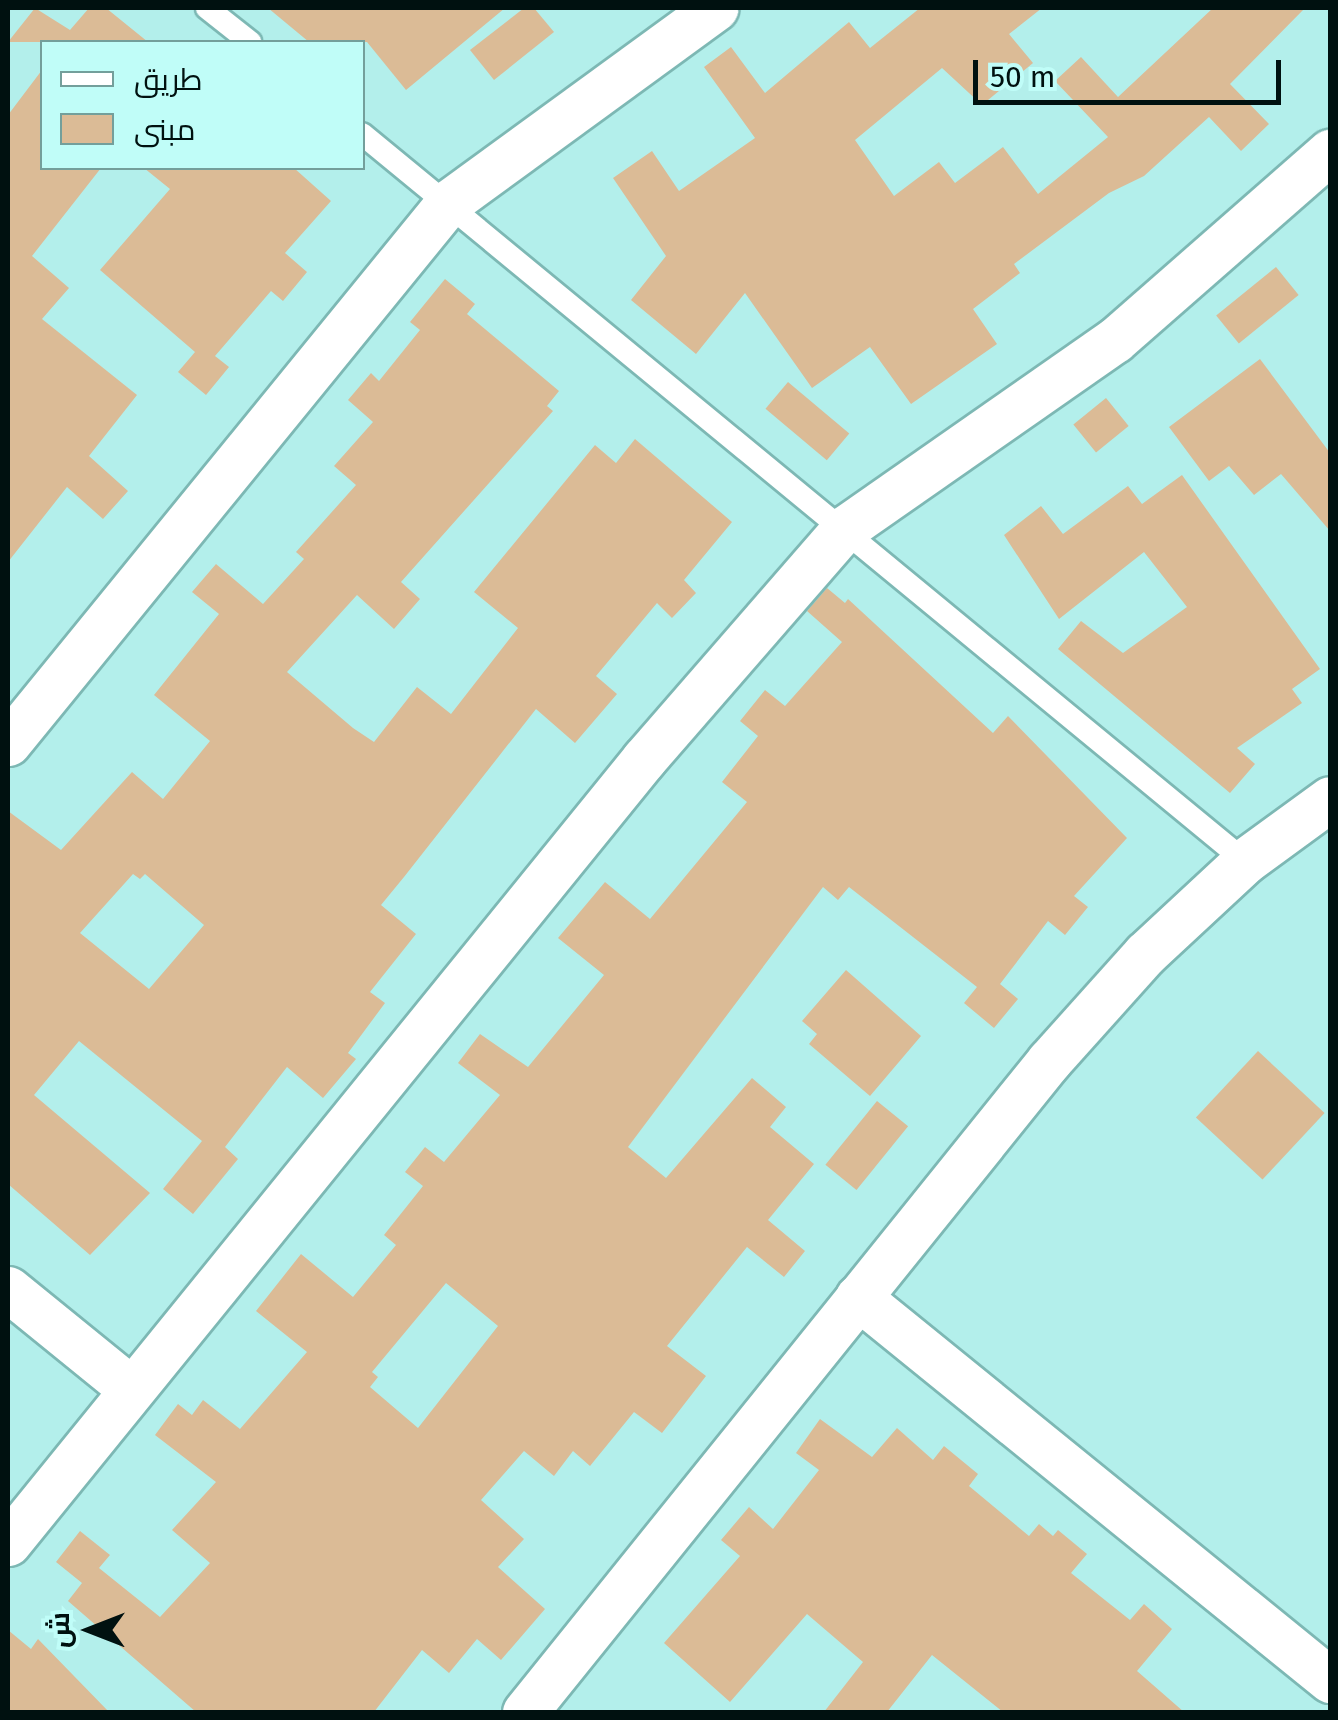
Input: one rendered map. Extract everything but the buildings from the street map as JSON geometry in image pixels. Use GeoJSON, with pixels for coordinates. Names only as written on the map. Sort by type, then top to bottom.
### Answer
{"type":"FeatureCollection","features":[{"type":"Feature","properties":{"kind":"street"},"geometry":{"type":"LineString","coordinates":[[8,743],[448,203],[716,8]]}},
{"type":"Feature","properties":{"kind":"street"},"geometry":{"type":"LineString","coordinates":[[8,1543],[644,759],[844,529],[1115,340],[1330,152]]}},
{"type":"Feature","properties":{"kind":"street"},"geometry":{"type":"LineString","coordinates":[[546,1705],[858,1297],[1049,1060],[1145,954],[1245,861],[1330,798]]}},
{"type":"Feature","properties":{"kind":"street"},"geometry":{"type":"LineString","coordinates":[[8,1289],[131,1388]]}},
{"type":"Feature","properties":{"kind":"street"},"geometry":{"type":"LineString","coordinates":[[858,1297],[1330,1680]]}},
{"type":"Feature","properties":{"kind":"lane"},"geometry":{"type":"LineString","coordinates":[[207,8],[247,40]]}},
{"type":"Feature","properties":{"kind":"lane"},"geometry":{"type":"LineString","coordinates":[[365,136],[1245,861]]}}]}
